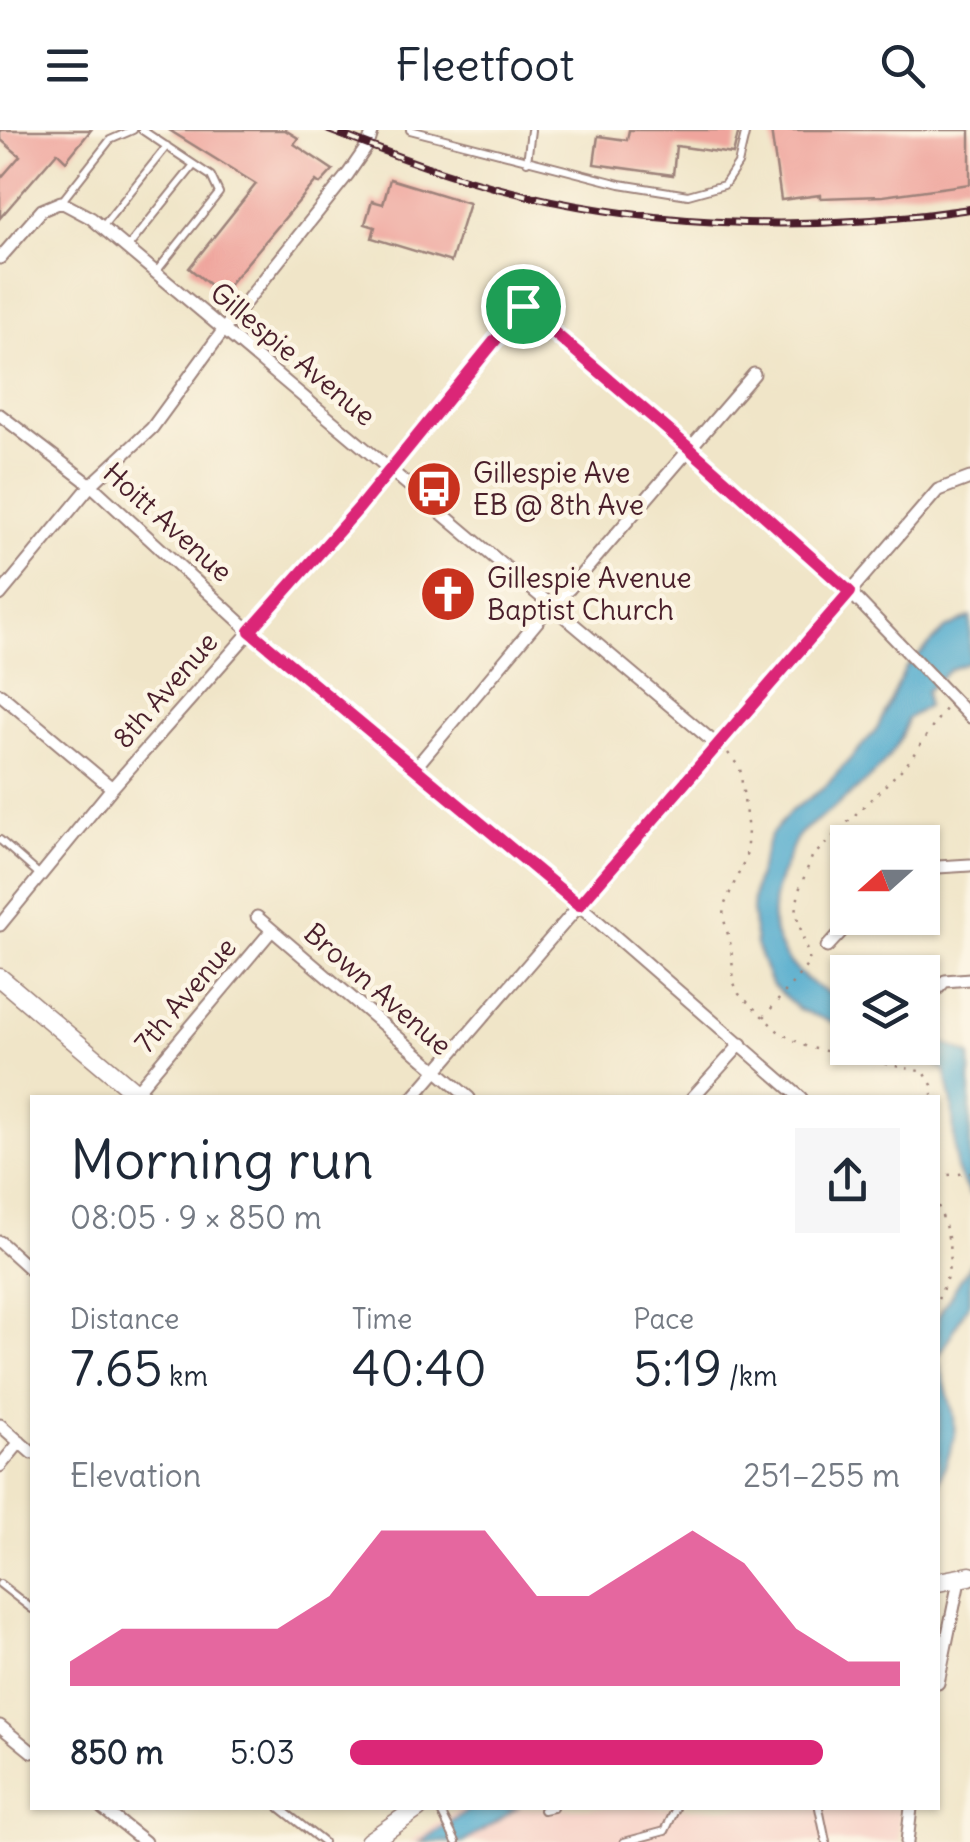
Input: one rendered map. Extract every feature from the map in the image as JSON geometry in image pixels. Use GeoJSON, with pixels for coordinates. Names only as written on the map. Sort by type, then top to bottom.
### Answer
{"type":"FeatureCollection","features":[{"type":"Feature","properties":{"kind":"street"},"geometry":{"type":"LineString","coordinates":[[0,595],[91,485],[152,428],[224,328],[348,174],[373,130]]}},
{"type":"Feature","properties":{"kind":"street","name":"Gillespie Avenue"},"geometry":{"type":"LineString","coordinates":[[61,202],[102,227],[717,745]]}},
{"type":"Feature","properties":{"kind":"street"},"geometry":{"type":"LineString","coordinates":[[0,258],[42,210],[61,202]]}},
{"type":"Feature","properties":{"kind":"street","name":"8th Avenue"},"geometry":{"type":"LineString","coordinates":[[0,925],[112,788],[359,508],[388,467],[523,306],[689,448]]}},
{"type":"Feature","properties":{"kind":"street"},"geometry":{"type":"LineString","coordinates":[[415,768],[552,604],[754,374]]}},
{"type":"Feature","properties":{"kind":"street","name":"Hoitt Avenue"},"geometry":{"type":"LineString","coordinates":[[0,415],[91,485],[250,631],[579,905],[799,1095]]}},
{"type":"Feature","properties":{"kind":"street"},"geometry":{"type":"LineString","coordinates":[[689,448],[850,592],[970,717]]}},
{"type":"Feature","properties":{"kind":"street"},"geometry":{"type":"LineString","coordinates":[[415,1095],[938,490],[970,478]]}},
{"type":"Feature","properties":{"kind":"street"},"geometry":{"type":"LineString","coordinates":[[0,694],[112,788]]}},
{"type":"Feature","properties":{"kind":"street"},"geometry":{"type":"LineString","coordinates":[[940,867],[970,866]]}},
{"type":"Feature","properties":{"kind":"street","name":"Brown Avenue"},"geometry":{"type":"LineString","coordinates":[[257,917],[465,1095]]}},
{"type":"Feature","properties":{"kind":"street","name":"7th Avenue"},"geometry":{"type":"LineString","coordinates":[[139,1095],[272,930]]}},
{"type":"Feature","properties":{"kind":"street"},"geometry":{"type":"LineString","coordinates":[[828,947],[839,935]]}},
{"type":"Feature","properties":{"kind":"street"},"geometry":{"type":"LineString","coordinates":[[0,978],[139,1095]]}},
{"type":"Feature","properties":{"kind":"street"},"geometry":{"type":"LineString","coordinates":[[940,986],[945,981],[970,979]]}},
{"type":"Feature","properties":{"kind":"street"},"geometry":{"type":"LineString","coordinates":[[695,1095],[740,1044]]}},
{"type":"Feature","properties":{"kind":"street"},"geometry":{"type":"LineString","coordinates":[[0,1242],[30,1270]]}},
{"type":"Feature","properties":{"kind":"street"},"geometry":{"type":"LineString","coordinates":[[0,1426],[30,1451]]}},
{"type":"Feature","properties":{"kind":"street"},"geometry":{"type":"LineString","coordinates":[[0,1466],[20,1442]]}},
{"type":"Feature","properties":{"kind":"street"},"geometry":{"type":"LineString","coordinates":[[940,1582],[965,1576],[940,1675]]}},
{"type":"Feature","properties":{"kind":"street"},"geometry":{"type":"LineString","coordinates":[[0,1726],[30,1750]]}},
{"type":"Feature","properties":{"kind":"street"},"geometry":{"type":"LineString","coordinates":[[105,1810],[145,1842]]}},
{"type":"Feature","properties":{"kind":"street"},"geometry":{"type":"LineString","coordinates":[[369,1842],[415,1810]]}},
{"type":"Feature","properties":{"kind":"street"},"geometry":{"type":"LineString","coordinates":[[907,1842],[911,1810]]}},
{"type":"Feature","properties":{"kind":"lane"},"geometry":{"type":"LineString","coordinates":[[61,202],[110,140],[133,130]]}},
{"type":"Feature","properties":{"kind":"lane"},"geometry":{"type":"LineString","coordinates":[[142,130],[210,176],[220,193],[155,273]]}},
{"type":"Feature","properties":{"kind":"lane"},"geometry":{"type":"LineString","coordinates":[[410,130],[620,184],[688,195],[724,185],[738,164],[746,130]]}},
{"type":"Feature","properties":{"kind":"lane"},"geometry":{"type":"LineString","coordinates":[[527,162],[531,130]]}},
{"type":"Feature","properties":{"kind":"lane"},"geometry":{"type":"LineString","coordinates":[[102,227],[167,145]]}},
{"type":"Feature","properties":{"kind":"lane"},"geometry":{"type":"LineString","coordinates":[[127,248],[194,164]]}},
{"type":"Feature","properties":{"kind":"lane"},"geometry":{"type":"LineString","coordinates":[[0,840],[40,875]]}},
{"type":"Feature","properties":{"kind":"lane"},"geometry":{"type":"LineString","coordinates":[[0,1584],[30,1607]]}},
{"type":"Feature","properties":{"kind":"lane"},"geometry":{"type":"LineString","coordinates":[[283,1810],[323,1842]]}},
{"type":"Feature","properties":{"kind":"lane"},"geometry":{"type":"LineString","coordinates":[[440,1810],[456,1842]]}},
{"type":"Feature","properties":{"kind":"lane"},"geometry":{"type":"LineString","coordinates":[[624,1842],[665,1831],[675,1810]]}},
{"type":"Feature","properties":{"kind":"lane"},"geometry":{"type":"LineString","coordinates":[[818,1810],[826,1842]]}},
{"type":"Feature","properties":{"kind":"path"},"geometry":{"type":"LineString","coordinates":[[764,1018],[810,962],[796,902],[812,857],[907,764],[940,715],[958,704]]}},
{"type":"Feature","properties":{"kind":"path"},"geometry":{"type":"LineString","coordinates":[[717,745],[740,768],[746,797],[746,856],[724,906],[734,983],[739,994],[792,1040],[818,1051],[924,1072],[932,1085],[932,1095]]}},
{"type":"Feature","properties":{"kind":"path"},"geometry":{"type":"LineString","coordinates":[[940,1176],[970,1173]]}},
{"type":"Feature","properties":{"kind":"path"},"geometry":{"type":"LineString","coordinates":[[940,1213],[951,1264],[940,1294]]}},
{"type":"Feature","properties":{"kind":"shaded area"},"geometry":{"type":"Polygon","coordinates":[[[458,1810],[899,1810],[899,1842],[409,1842],[458,1810]]]}},
{"type":"Feature","properties":{"kind":"water"},"geometry":{"type":"Polygon","coordinates":[[[970,617],[970,662],[951,669],[926,691],[927,706],[907,719],[896,746],[877,771],[799,835],[777,887],[774,930],[781,948],[806,979],[830,994],[830,1021],[798,1009],[771,984],[756,945],[754,888],[770,836],[791,811],[824,788],[877,729],[905,669],[945,629],[970,617]]]}},
{"type":"Feature","properties":{"kind":"water"},"geometry":{"type":"Polygon","coordinates":[[[940,1040],[970,1055],[970,1196],[956,1169],[952,1104],[945,1071],[936,1065],[940,1065],[940,1040]]]}},
{"type":"Feature","properties":{"kind":"water"},"geometry":{"type":"Polygon","coordinates":[[[970,1264],[970,1301],[940,1354],[940,1313],[970,1264]]]}},
{"type":"Feature","properties":{"kind":"water"},"geometry":{"type":"Polygon","coordinates":[[[940,1365],[954,1416],[955,1437],[940,1481],[940,1365]]]}},
{"type":"Feature","properties":{"kind":"water"},"geometry":{"type":"Polygon","coordinates":[[[468,1810],[514,1810],[464,1842],[420,1842],[468,1810]]]}},
{"type":"Feature","properties":{"kind":"building"},"geometry":{"type":"Polygon","coordinates":[[[0,130],[91,130],[66,161],[57,152],[0,218],[0,179],[20,156],[0,139],[0,130]]]}},
{"type":"Feature","properties":{"kind":"building"},"geometry":{"type":"Polygon","coordinates":[[[169,130],[285,130],[298,138],[294,144],[333,170],[320,184],[316,181],[221,294],[189,268],[256,184],[169,130]]]}},
{"type":"Feature","properties":{"kind":"building"},"geometry":{"type":"Polygon","coordinates":[[[629,130],[739,130],[733,154],[676,146],[673,175],[594,164],[598,136],[627,140],[629,130]]]}},
{"type":"Feature","properties":{"kind":"building"},"geometry":{"type":"Polygon","coordinates":[[[771,130],[970,130],[970,184],[883,196],[820,195],[781,200],[771,130]]]}},
{"type":"Feature","properties":{"kind":"building"},"geometry":{"type":"Polygon","coordinates":[[[390,179],[469,203],[451,262],[372,238],[375,227],[365,224],[372,201],[383,204],[390,179]]]}},
{"type":"Feature","properties":{"kind":"railway"},"geometry":{"type":"LineString","coordinates":[[329,130],[465,179],[589,208],[652,217],[716,222],[844,222],[970,209]]}},
{"type":"Feature","properties":{"kind":"place","name":"Gillespie Ave EB @ 8th Ave"},"geometry":{"type":"Point","coordinates":[434,489]}},
{"type":"Feature","properties":{"kind":"place","name":"Gillespie Avenue Baptist Church"},"geometry":{"type":"Point","coordinates":[448,594]}},
{"type":"Feature","properties":{"kind":"route"},"geometry":{"type":"LineString","coordinates":[[523,306],[850,592],[579,905],[250,631],[359,508],[388,467],[523,306]]}}]}
